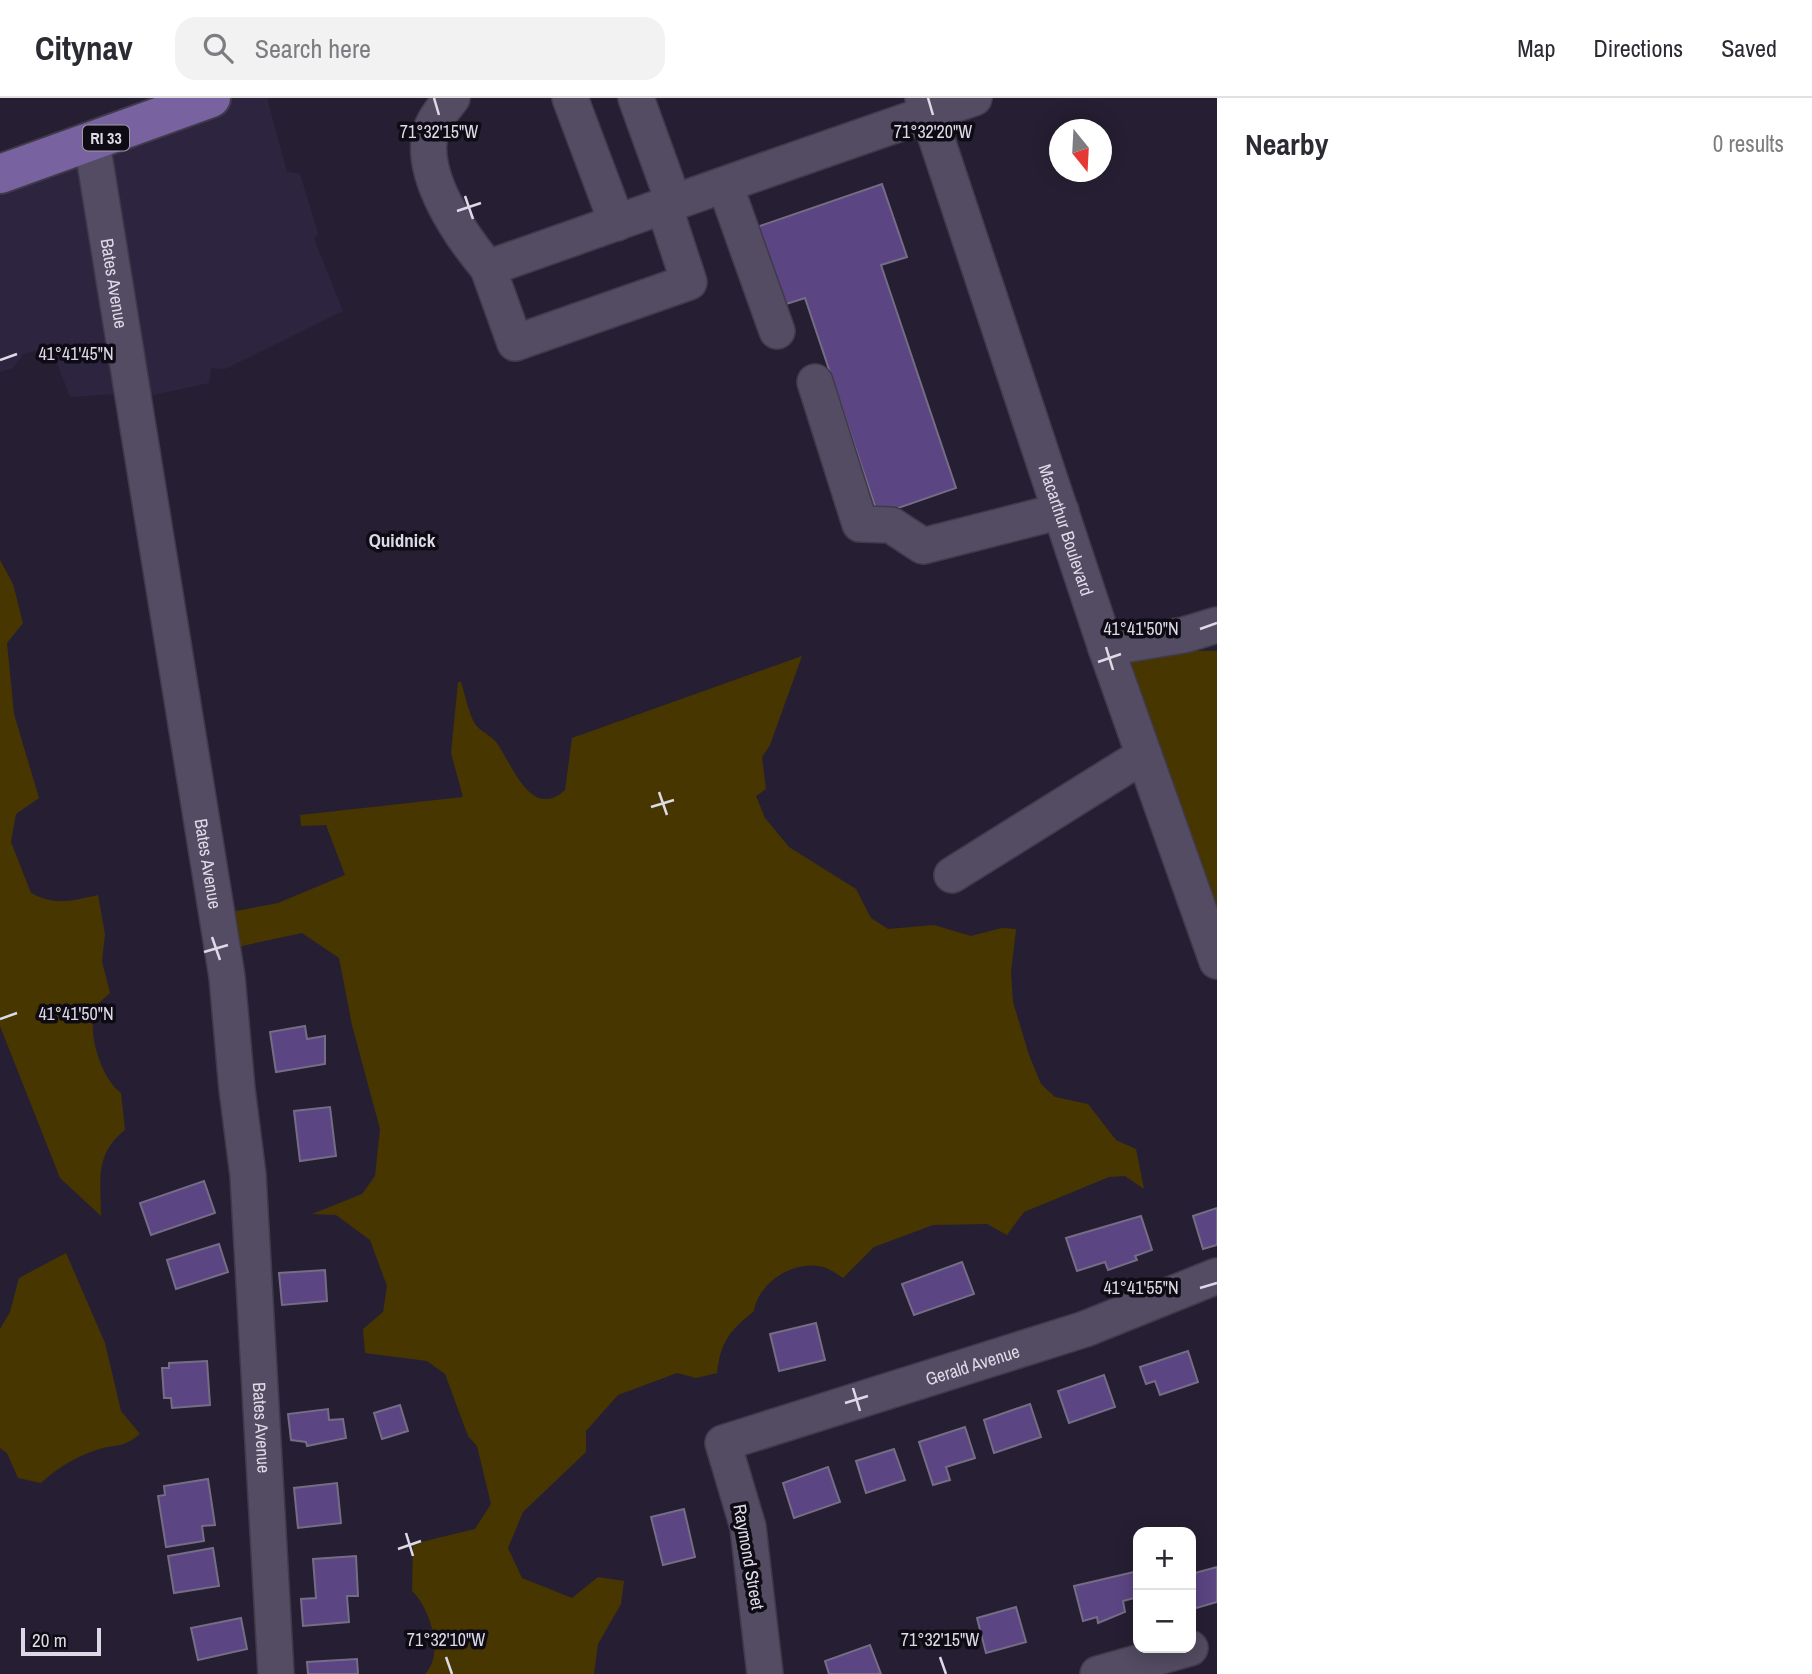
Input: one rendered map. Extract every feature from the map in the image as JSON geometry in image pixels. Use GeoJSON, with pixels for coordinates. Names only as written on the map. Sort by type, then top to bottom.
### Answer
{"type":"FeatureCollection","features":[{"type":"Feature","properties":{"kind":"main road","name":"RI 33"},"geometry":{"type":"LineString","coordinates":[[0,174],[211,98]]}},
{"type":"Feature","properties":{"kind":"street"},"geometry":{"type":"LineString","coordinates":[[452,98],[439,114],[430,132],[430,163],[443,201],[462,237],[488,268],[514,343],[689,282],[669,204],[636,98]]}},
{"type":"Feature","properties":{"kind":"street"},"geometry":{"type":"LineString","coordinates":[[570,98],[617,223]]}},
{"type":"Feature","properties":{"kind":"street"},"geometry":{"type":"LineString","coordinates":[[488,268],[725,185],[925,106],[974,98]]}},
{"type":"Feature","properties":{"kind":"street","name":"Macarthur Boulevard"},"geometry":{"type":"LineString","coordinates":[[925,106],[1106,648],[1217,961]]}},
{"type":"Feature","properties":{"kind":"street","name":"Bates Avenue"},"geometry":{"type":"LineString","coordinates":[[92,143],[227,977],[236,1088],[248,1175],[275,1674]]}},
{"type":"Feature","properties":{"kind":"street"},"geometry":{"type":"LineString","coordinates":[[725,185],[777,331]]}},
{"type":"Feature","properties":{"kind":"street"},"geometry":{"type":"LineString","coordinates":[[815,382],[860,524],[891,525],[923,547],[1061,511]]}},
{"type":"Feature","properties":{"kind":"street"},"geometry":{"type":"LineString","coordinates":[[1106,648],[1184,635],[1214,634]]}},
{"type":"Feature","properties":{"kind":"street"},"geometry":{"type":"LineString","coordinates":[[952,875],[1144,755]]}},
{"type":"Feature","properties":{"kind":"street","name":"Gerald Avenue"},"geometry":{"type":"LineString","coordinates":[[723,1443],[1085,1329],[1217,1276]]}},
{"type":"Feature","properties":{"kind":"street","name":"Raymond Street"},"geometry":{"type":"LineString","coordinates":[[723,1443],[748,1527],[765,1674]]}},
{"type":"Feature","properties":{"kind":"street"},"geometry":{"type":"LineString","coordinates":[[1196,1646],[1217,1640]]}},
{"type":"Feature","properties":{"kind":"street"},"geometry":{"type":"LineString","coordinates":[[1098,1674],[1172,1653]]}},
{"type":"Feature","properties":{"kind":"shaded area"},"geometry":{"type":"Polygon","coordinates":[[[215,98],[267,98],[287,172],[300,174],[318,233],[314,239],[343,311],[225,369],[211,368],[209,383],[139,398],[130,393],[70,397],[51,347],[23,354],[13,368],[0,372],[0,178],[215,98]]]}},
{"type":"Feature","properties":{"kind":"shaded area"},"geometry":{"type":"Polygon","coordinates":[[[0,560],[13,584],[23,623],[7,643],[14,714],[39,798],[16,814],[11,842],[31,893],[56,901],[98,895],[105,934],[102,961],[110,993],[96,1007],[93,1020],[94,1042],[107,1077],[121,1093],[125,1130],[108,1149],[101,1169],[101,1216],[60,1178],[0,1026],[0,560]]]}},
{"type":"Feature","properties":{"kind":"shaded area"},"geometry":{"type":"Polygon","coordinates":[[[1147,650],[1217,651],[1217,967],[1110,664],[1147,650]]]}},
{"type":"Feature","properties":{"kind":"shaded area"},"geometry":{"type":"Polygon","coordinates":[[[802,656],[770,745],[762,757],[766,789],[756,796],[765,818],[789,847],[856,889],[871,918],[888,929],[934,925],[971,936],[1002,928],[1016,929],[1011,972],[1013,1002],[1041,1084],[1055,1097],[1088,1104],[1116,1140],[1136,1149],[1144,1189],[1125,1176],[1109,1177],[1024,1212],[1007,1235],[987,1224],[933,1225],[874,1247],[843,1278],[826,1268],[812,1265],[779,1275],[762,1291],[754,1311],[728,1337],[721,1352],[717,1373],[696,1378],[677,1373],[618,1395],[586,1431],[586,1452],[523,1512],[508,1548],[522,1578],[572,1598],[598,1577],[624,1581],[621,1604],[598,1644],[594,1674],[425,1674],[434,1655],[433,1631],[424,1608],[412,1591],[413,1544],[475,1529],[491,1504],[477,1446],[468,1436],[445,1374],[427,1361],[365,1353],[363,1329],[383,1312],[387,1286],[370,1240],[336,1215],[312,1214],[362,1194],[375,1176],[380,1129],[352,1025],[339,958],[302,933],[223,950],[220,914],[278,903],[345,875],[326,825],[301,826],[300,815],[463,797],[451,753],[458,682],[461,682],[475,724],[496,742],[523,785],[542,799],[553,798],[565,790],[572,738],[802,656]]]}},
{"type":"Feature","properties":{"kind":"shaded area"},"geometry":{"type":"Polygon","coordinates":[[[66,1253],[105,1343],[121,1411],[140,1434],[124,1444],[99,1449],[75,1459],[41,1483],[18,1478],[7,1453],[0,1448],[0,1329],[10,1312],[19,1278],[66,1253]]]}},
{"type":"Feature","properties":{"kind":"building"},"geometry":{"type":"Polygon","coordinates":[[[882,184],[907,257],[881,265],[956,488],[878,515],[805,298],[780,306],[754,228],[882,184]]]}},
{"type":"Feature","properties":{"kind":"building"},"geometry":{"type":"Polygon","coordinates":[[[305,1026],[307,1039],[325,1036],[325,1064],[276,1072],[270,1032],[305,1026]]]}},
{"type":"Feature","properties":{"kind":"building"},"geometry":{"type":"Polygon","coordinates":[[[330,1107],[336,1156],[300,1161],[294,1111],[330,1107]]]}},
{"type":"Feature","properties":{"kind":"building"},"geometry":{"type":"Polygon","coordinates":[[[204,1181],[215,1213],[151,1235],[140,1203],[204,1181]]]}},
{"type":"Feature","properties":{"kind":"building"},"geometry":{"type":"Polygon","coordinates":[[[1217,1208],[1217,1245],[1203,1249],[1193,1216],[1217,1208]]]}},
{"type":"Feature","properties":{"kind":"building"},"geometry":{"type":"Polygon","coordinates":[[[1141,1216],[1152,1250],[1135,1256],[1137,1260],[1108,1270],[1105,1262],[1077,1271],[1066,1238],[1141,1216]]]}},
{"type":"Feature","properties":{"kind":"building"},"geometry":{"type":"Polygon","coordinates":[[[219,1244],[228,1272],[176,1289],[167,1260],[219,1244]]]}},
{"type":"Feature","properties":{"kind":"building"},"geometry":{"type":"Polygon","coordinates":[[[962,1262],[974,1294],[914,1315],[902,1284],[962,1262]]]}},
{"type":"Feature","properties":{"kind":"building"},"geometry":{"type":"Polygon","coordinates":[[[325,1270],[327,1301],[282,1305],[279,1273],[325,1270]]]}},
{"type":"Feature","properties":{"kind":"building"},"geometry":{"type":"Polygon","coordinates":[[[816,1323],[825,1360],[779,1371],[770,1334],[816,1323]]]}},
{"type":"Feature","properties":{"kind":"building"},"geometry":{"type":"Polygon","coordinates":[[[1188,1351],[1198,1382],[1160,1395],[1155,1381],[1146,1384],[1140,1367],[1188,1351]]]}},
{"type":"Feature","properties":{"kind":"building"},"geometry":{"type":"Polygon","coordinates":[[[207,1361],[210,1405],[172,1408],[171,1398],[164,1398],[162,1368],[169,1368],[169,1363],[207,1361]]]}},
{"type":"Feature","properties":{"kind":"building"},"geometry":{"type":"Polygon","coordinates":[[[1104,1375],[1115,1407],[1069,1423],[1058,1391],[1104,1375]]]}},
{"type":"Feature","properties":{"kind":"building"},"geometry":{"type":"Polygon","coordinates":[[[1030,1404],[1041,1437],[994,1453],[984,1420],[1030,1404]]]}},
{"type":"Feature","properties":{"kind":"building"},"geometry":{"type":"Polygon","coordinates":[[[400,1405],[408,1431],[382,1439],[374,1413],[400,1405]]]}},
{"type":"Feature","properties":{"kind":"building"},"geometry":{"type":"Polygon","coordinates":[[[328,1409],[329,1420],[343,1419],[346,1438],[307,1446],[306,1442],[291,1440],[288,1414],[328,1409]]]}},
{"type":"Feature","properties":{"kind":"building"},"geometry":{"type":"Polygon","coordinates":[[[965,1427],[975,1458],[946,1467],[950,1480],[933,1485],[919,1442],[965,1427]]]}},
{"type":"Feature","properties":{"kind":"building"},"geometry":{"type":"Polygon","coordinates":[[[894,1449],[905,1480],[866,1493],[856,1461],[894,1449]]]}},
{"type":"Feature","properties":{"kind":"building"},"geometry":{"type":"Polygon","coordinates":[[[828,1467],[840,1502],[794,1518],[783,1483],[828,1467]]]}},
{"type":"Feature","properties":{"kind":"building"},"geometry":{"type":"Polygon","coordinates":[[[208,1479],[215,1525],[202,1526],[204,1541],[166,1547],[158,1496],[165,1495],[164,1486],[208,1479]]]}},
{"type":"Feature","properties":{"kind":"building"},"geometry":{"type":"Polygon","coordinates":[[[337,1483],[341,1523],[298,1528],[294,1488],[337,1483]]]}},
{"type":"Feature","properties":{"kind":"building"},"geometry":{"type":"Polygon","coordinates":[[[684,1509],[695,1557],[663,1565],[651,1517],[684,1509]]]}},
{"type":"Feature","properties":{"kind":"building"},"geometry":{"type":"Polygon","coordinates":[[[213,1548],[219,1586],[174,1593],[168,1556],[213,1548]]]}},
{"type":"Feature","properties":{"kind":"building"},"geometry":{"type":"Polygon","coordinates":[[[356,1556],[358,1596],[347,1596],[349,1622],[303,1626],[301,1599],[316,1598],[313,1559],[356,1556]]]}},
{"type":"Feature","properties":{"kind":"building"},"geometry":{"type":"Polygon","coordinates":[[[1217,1567],[1217,1602],[1196,1608],[1196,1573],[1217,1567]]]}},
{"type":"Feature","properties":{"kind":"building"},"geometry":{"type":"Polygon","coordinates":[[[1133,1572],[1133,1598],[1123,1601],[1125,1612],[1098,1623],[1097,1617],[1083,1621],[1074,1586],[1133,1572]]]}},
{"type":"Feature","properties":{"kind":"building"},"geometry":{"type":"Polygon","coordinates":[[[1016,1607],[1026,1642],[986,1653],[977,1618],[1016,1607]]]}},
{"type":"Feature","properties":{"kind":"building"},"geometry":{"type":"Polygon","coordinates":[[[241,1618],[247,1649],[198,1660],[191,1628],[241,1618]]]}},
{"type":"Feature","properties":{"kind":"building"},"geometry":{"type":"Polygon","coordinates":[[[870,1645],[881,1674],[829,1674],[825,1661],[870,1645]]]}},
{"type":"Feature","properties":{"kind":"building"},"geometry":{"type":"Polygon","coordinates":[[[357,1659],[358,1674],[308,1674],[307,1662],[357,1659]]]}},
{"type":"Feature","properties":{"kind":"district","name":"Quidnick"},"geometry":{"type":"Point","coordinates":[402,540]}}]}
